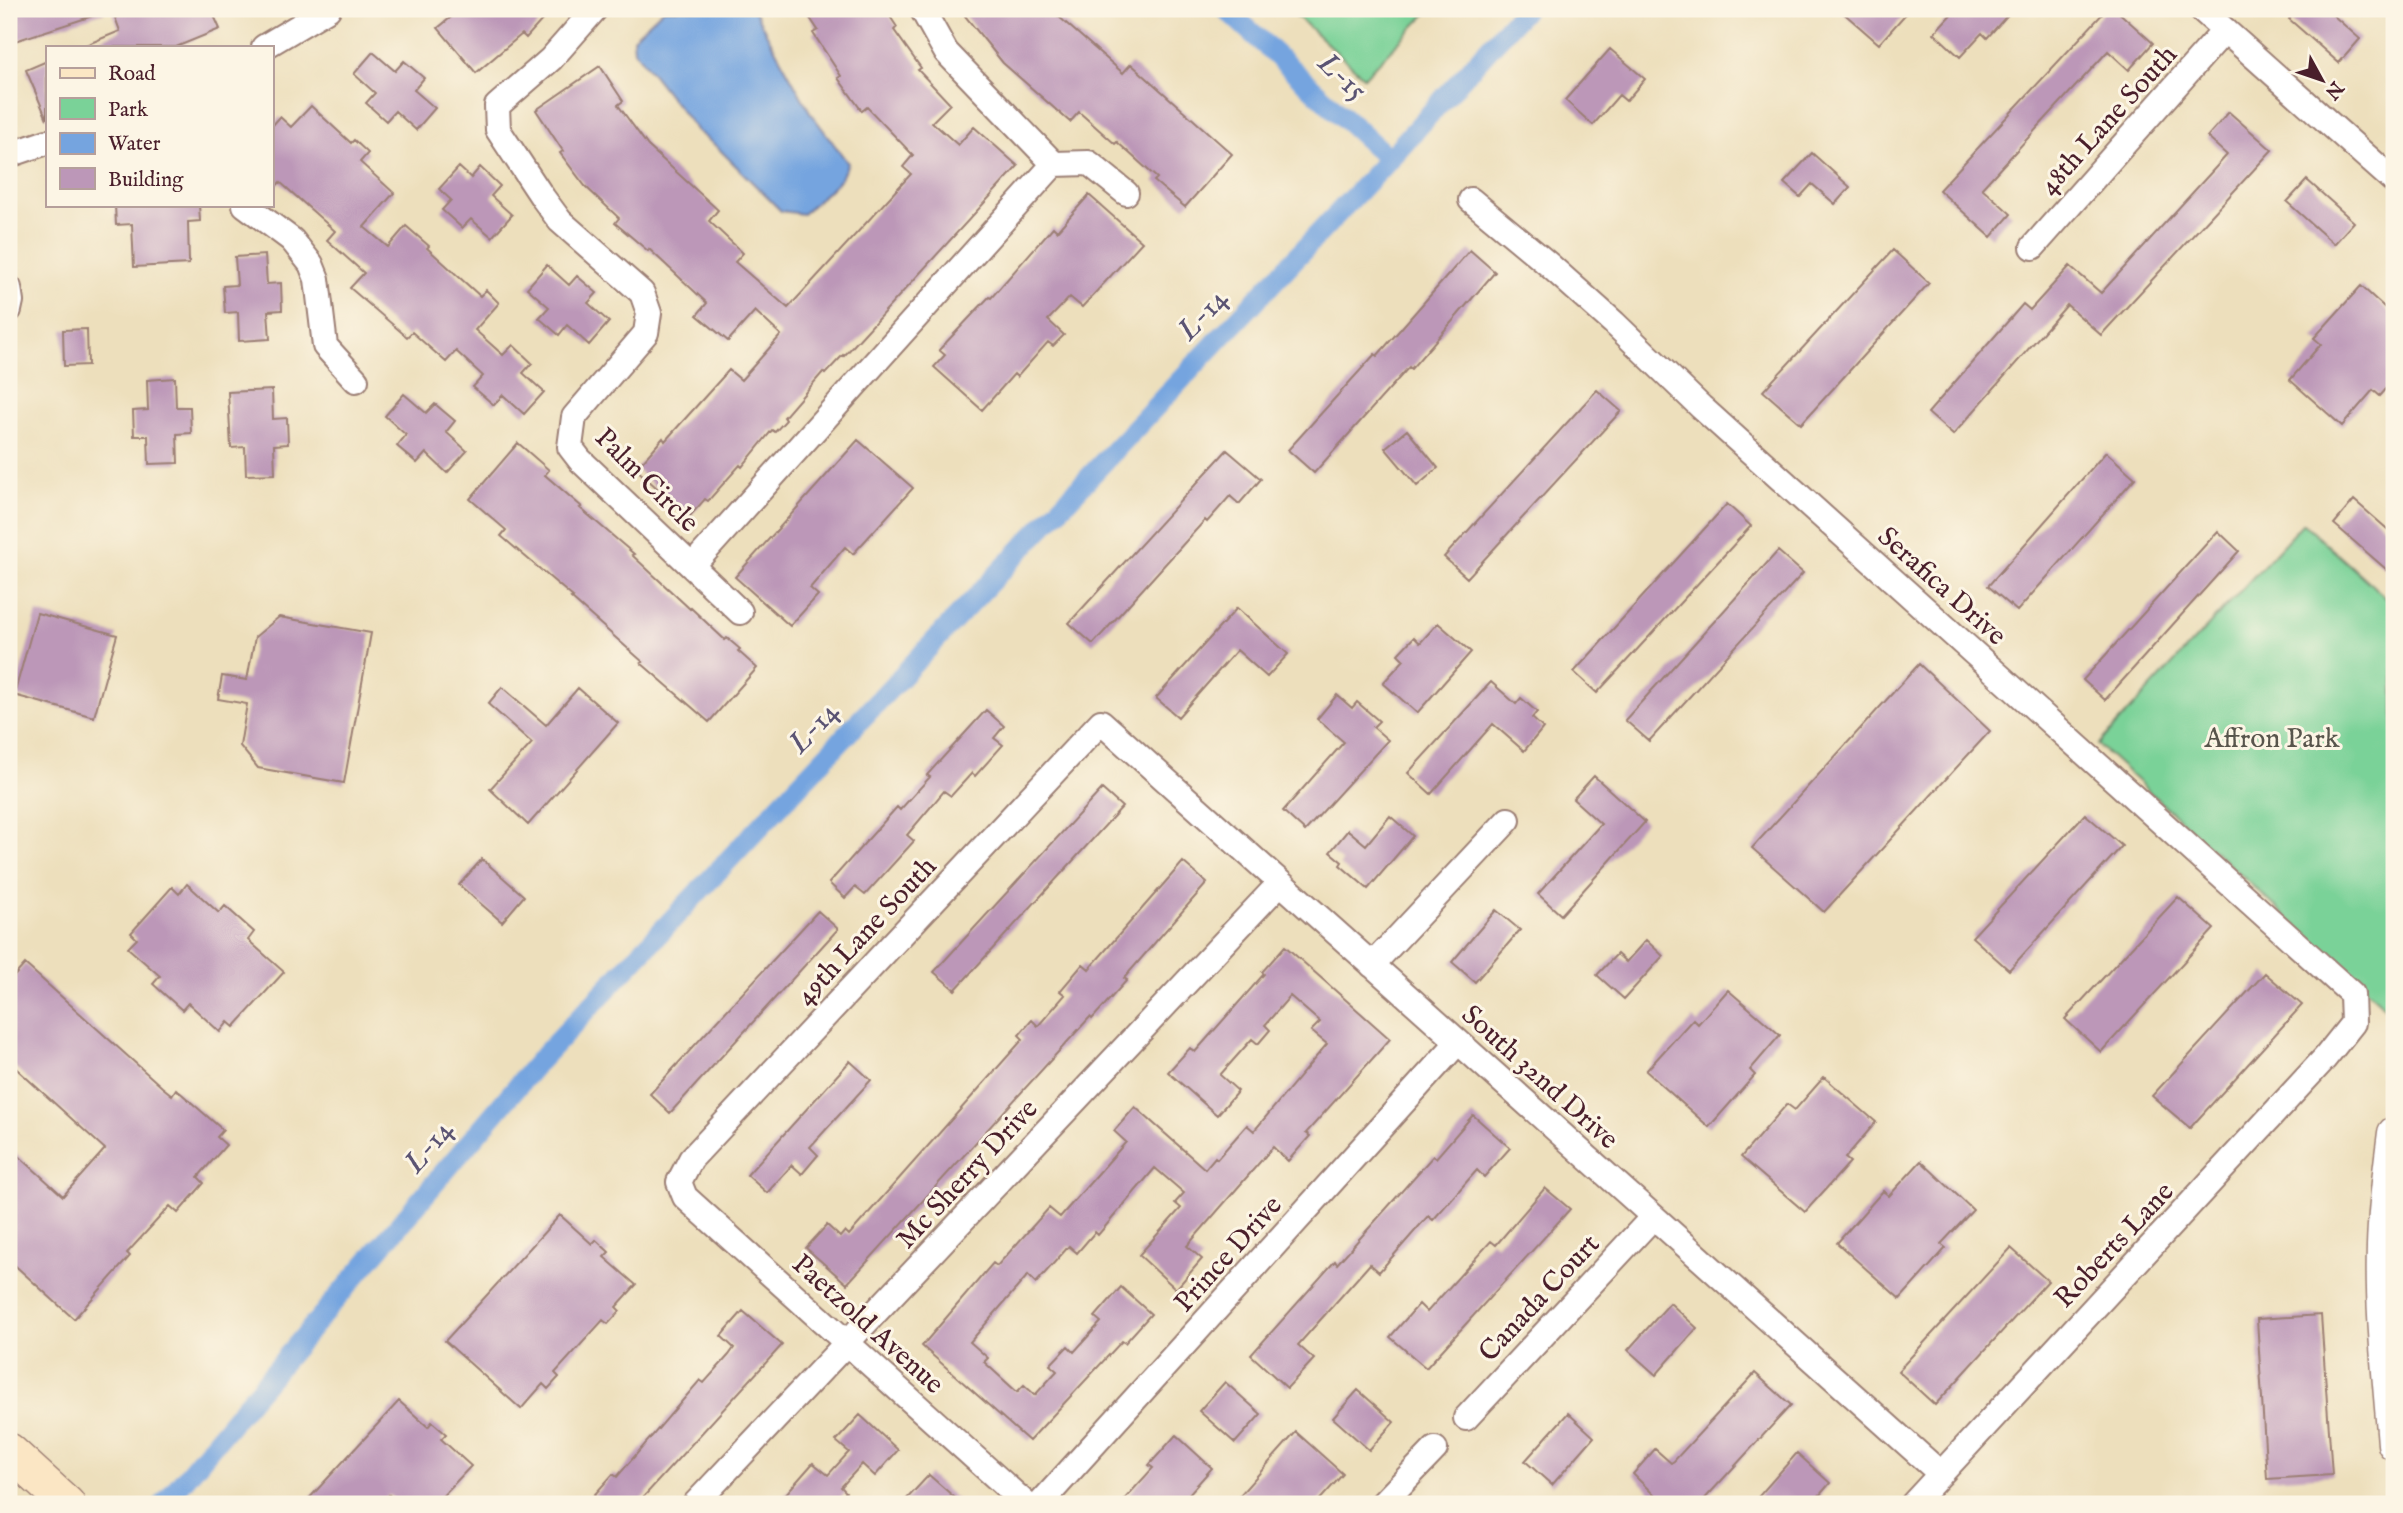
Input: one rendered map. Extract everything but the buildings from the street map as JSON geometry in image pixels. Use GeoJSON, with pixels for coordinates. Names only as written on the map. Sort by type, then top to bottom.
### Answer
{"type":"FeatureCollection","features":[{"type":"Feature","properties":{"kind":"main road"},"geometry":{"type":"LineString","coordinates":[[9,1451],[67,1504]]}},
{"type":"Feature","properties":{"kind":"street"},"geometry":{"type":"LineString","coordinates":[[266,46],[328,9]]}},
{"type":"Feature","properties":{"kind":"street","name":"Palm Circle"},"geometry":{"type":"LineString","coordinates":[[595,9],[551,59],[497,106],[498,130],[560,221],[642,293],[649,313],[646,333],[574,416],[570,447],[580,460],[740,612]]}},
{"type":"Feature","properties":{"kind":"street"},"geometry":{"type":"LineString","coordinates":[[922,9],[946,52],[1054,164],[1089,163],[1126,193]]}},
{"type":"Feature","properties":{"kind":"street"},"geometry":{"type":"LineString","coordinates":[[2216,17],[2394,181]]}},
{"type":"Feature","properties":{"kind":"street","name":"48th Lane South"},"geometry":{"type":"LineString","coordinates":[[2033,247],[2216,17]]}},
{"type":"Feature","properties":{"kind":"street"},"geometry":{"type":"LineString","coordinates":[[9,155],[46,142]]}},
{"type":"Feature","properties":{"kind":"street","name":"Palm Circle"},"geometry":{"type":"LineString","coordinates":[[692,566],[1054,164]]}},
{"type":"Feature","properties":{"kind":"street","name":"Serafica Drive"},"geometry":{"type":"LineString","coordinates":[[1471,201],[1614,323],[1709,414],[2352,994],[2353,1023]]}},
{"type":"Feature","properties":{"kind":"street"},"geometry":{"type":"LineString","coordinates":[[246,206],[292,240],[311,264],[317,279],[325,346],[356,380]]}},
{"type":"Feature","properties":{"kind":"street"},"geometry":{"type":"LineString","coordinates":[[9,288],[9,310]]}},
{"type":"Feature","properties":{"kind":"street","name":"South 32nd Drive"},"geometry":{"type":"LineString","coordinates":[[1101,722],[1941,1474]]}},
{"type":"Feature","properties":{"kind":"street","name":"49th Lane South"},"geometry":{"type":"LineString","coordinates":[[679,1182],[691,1159],[1101,722]]}},
{"type":"Feature","properties":{"kind":"street"},"geometry":{"type":"LineString","coordinates":[[1372,965],[1508,820]]}},
{"type":"Feature","properties":{"kind":"street","name":"Mc Sherry Drive"},"geometry":{"type":"LineString","coordinates":[[695,1504],[1280,883]]}},
{"type":"Feature","properties":{"kind":"street","name":"Roberts Lane"},"geometry":{"type":"LineString","coordinates":[[1913,1504],[2316,1068],[2353,1023]]}},
{"type":"Feature","properties":{"kind":"street","name":"Prince Drive"},"geometry":{"type":"LineString","coordinates":[[1040,1504],[1458,1042]]}},
{"type":"Feature","properties":{"kind":"street"},"geometry":{"type":"LineString","coordinates":[[2394,1133],[2383,1247],[2384,1311],[2394,1444]]}},
{"type":"Feature","properties":{"kind":"street","name":"Paetzold Avenue"},"geometry":{"type":"LineString","coordinates":[[679,1182],[685,1197],[1026,1504]]}},
{"type":"Feature","properties":{"kind":"street","name":"Canada Court"},"geometry":{"type":"LineString","coordinates":[[1466,1418],[1653,1217]]}},
{"type":"Feature","properties":{"kind":"street"},"geometry":{"type":"LineString","coordinates":[[1382,1504],[1435,1449]]}},
{"type":"Feature","properties":{"kind":"green space"},"geometry":{"type":"Polygon","coordinates":[[[1289,9],[1431,9],[1364,77],[1289,9]]]}},
{"type":"Feature","properties":{"kind":"green space","name":"Affron Park"},"geometry":{"type":"Polygon","coordinates":[[[2303,523],[2394,605],[2394,1015],[2098,745],[2303,523]]]}},
{"type":"Feature","properties":{"kind":"water"},"geometry":{"type":"Polygon","coordinates":[[[664,9],[753,9],[810,112],[848,163],[840,180],[803,214],[781,211],[716,146],[697,131],[634,50],[633,38],[664,9]]]}},
{"type":"Feature","properties":{"kind":"waterway","name":"L-15"},"geometry":{"type":"LineString","coordinates":[[1226,9],[1389,159]]}},
{"type":"Feature","properties":{"kind":"waterway","name":"L-14"},"geometry":{"type":"LineString","coordinates":[[164,1504],[537,1063],[1389,159],[1525,9]]}}]}
